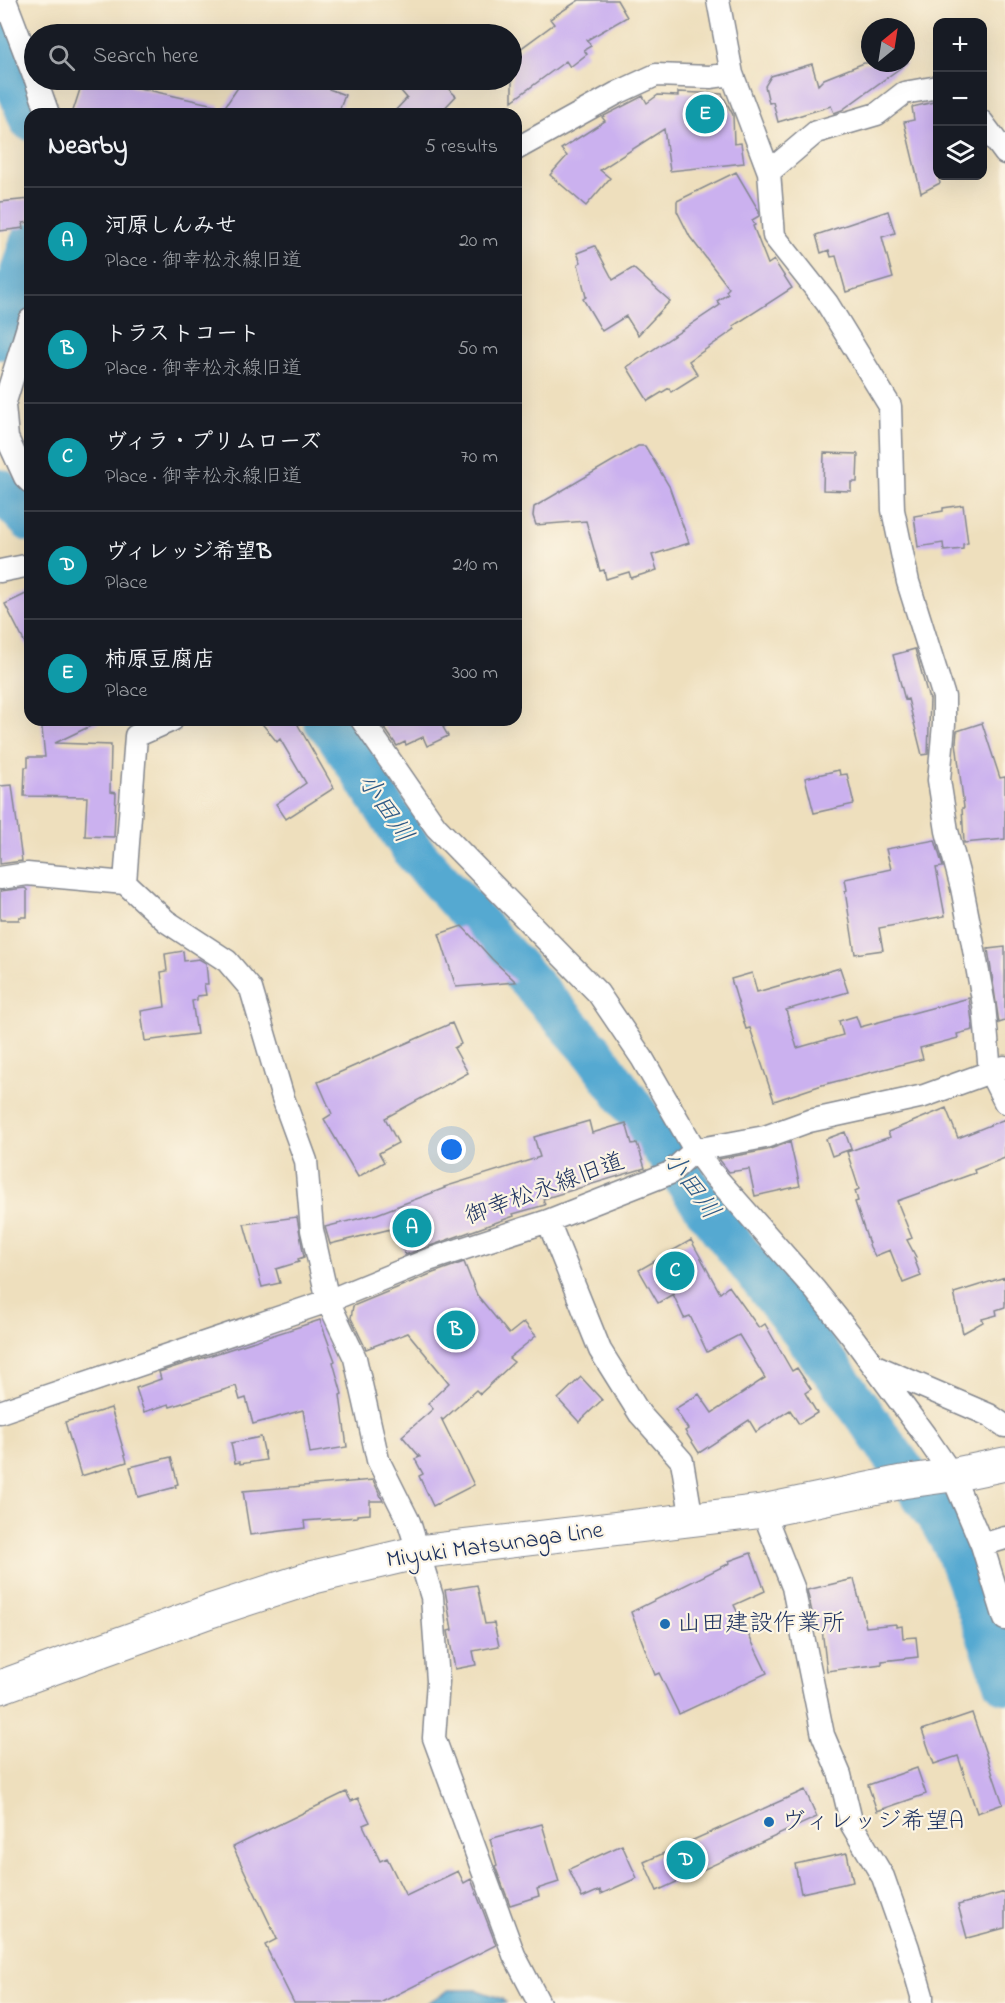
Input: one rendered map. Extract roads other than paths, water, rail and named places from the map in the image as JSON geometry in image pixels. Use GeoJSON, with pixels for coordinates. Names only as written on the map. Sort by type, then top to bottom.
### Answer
{"type":"FeatureCollection","features":[{"type":"Feature","properties":{"kind":"main road","name":"Miyuki Matsunaga Line"},"geometry":{"type":"LineString","coordinates":[[0,1687],[210,1611],[314,1577],[419,1552],[764,1511],[902,1482],[1005,1464]]}},
{"type":"Feature","properties":{"kind":"street"},"geometry":{"type":"LineString","coordinates":[[5,0],[24,49]]}},
{"type":"Feature","properties":{"kind":"street"},"geometry":{"type":"LineString","coordinates":[[718,0],[732,74],[769,172],[774,236],[827,303],[890,406],[892,510],[908,582],[944,697],[939,780],[947,831],[962,888],[1005,1102]]}},
{"type":"Feature","properties":{"kind":"street"},"geometry":{"type":"LineString","coordinates":[[522,146],[617,93],[656,75],[710,77],[732,74]]}},
{"type":"Feature","properties":{"kind":"street"},"geometry":{"type":"LineString","coordinates":[[769,172],[816,132],[877,114],[904,93],[933,88]]}},
{"type":"Feature","properties":{"kind":"street"},"geometry":{"type":"LineString","coordinates":[[39,90],[46,108]]}},
{"type":"Feature","properties":{"kind":"street"},"geometry":{"type":"LineString","coordinates":[[985,126],[1005,153]]}},
{"type":"Feature","properties":{"kind":"street"},"geometry":{"type":"LineString","coordinates":[[24,340],[4,405],[7,438],[24,475]]}},
{"type":"Feature","properties":{"kind":"street"},"geometry":{"type":"LineString","coordinates":[[0,571],[24,566]]}},
{"type":"Feature","properties":{"kind":"street"},"geometry":{"type":"LineString","coordinates":[[125,883],[136,736],[158,726]]}},
{"type":"Feature","properties":{"kind":"street"},"geometry":{"type":"LineString","coordinates":[[366,726],[436,828],[598,993],[642,1058],[693,1152],[815,1290],[871,1364],[944,1476],[982,1545],[1005,1619]]}},
{"type":"Feature","properties":{"kind":"street"},"geometry":{"type":"LineString","coordinates":[[0,878],[27,874],[125,883],[166,921],[227,961],[251,989],[283,1098],[306,1161],[312,1230],[328,1301],[356,1358],[378,1460],[410,1522],[432,1597],[438,1681],[434,1738],[514,1955],[538,2003]]}},
{"type":"Feature","properties":{"kind":"street"},"geometry":{"type":"LineString","coordinates":[[693,1152],[765,1137],[809,1120],[924,1095],[997,1069]]}},
{"type":"Feature","properties":{"kind":"street","name":"御幸松永線旧道"},"geometry":{"type":"LineString","coordinates":[[0,1412],[328,1301],[428,1260],[548,1221],[670,1173],[693,1152]]}},
{"type":"Feature","properties":{"kind":"street"},"geometry":{"type":"LineString","coordinates":[[548,1221],[600,1350],[640,1414],[682,1461],[692,1520]]}},
{"type":"Feature","properties":{"kind":"street"},"geometry":{"type":"LineString","coordinates":[[871,1364],[989,1414],[1005,1426]]}},
{"type":"Feature","properties":{"kind":"street"},"geometry":{"type":"LineString","coordinates":[[764,1511],[793,1587],[823,1735],[840,1775],[852,1826],[883,1877],[908,1948],[922,2003]]}},
{"type":"Feature","properties":{"kind":"street"},"geometry":{"type":"LineString","coordinates":[[982,1545],[1005,1538]]}},
{"type":"Feature","properties":{"kind":"water"},"geometry":{"type":"Polygon","coordinates":[[[449,1990],[477,1990],[502,1999],[505,2003],[427,2003],[449,1990]]]}},
{"type":"Feature","properties":{"kind":"waterway","name":"小田川"},"geometry":{"type":"LineString","coordinates":[[0,42],[25,108]]}},
{"type":"Feature","properties":{"kind":"waterway","name":"小田川"},"geometry":{"type":"LineString","coordinates":[[0,339],[24,263]]}},
{"type":"Feature","properties":{"kind":"waterway","name":"小田川"},"geometry":{"type":"LineString","coordinates":[[0,490],[24,515]]}},
{"type":"Feature","properties":{"kind":"waterway","name":"小田川"},"geometry":{"type":"LineString","coordinates":[[329,726],[413,851],[593,1052],[710,1215],[835,1374],[940,1521],[955,1548],[1005,1683]]}},
{"type":"Feature","properties":{"kind":"place","name":"柿原豆腐店"},"geometry":{"type":"Point","coordinates":[705,114]}},
{"type":"Feature","properties":{"kind":"place","name":"河原しんみせ"},"geometry":{"type":"Point","coordinates":[412,1228]}},
{"type":"Feature","properties":{"kind":"place","name":"ヴィラ・プリムローズ"},"geometry":{"type":"Point","coordinates":[675,1271]}},
{"type":"Feature","properties":{"kind":"place","name":"トラストコート"},"geometry":{"type":"Point","coordinates":[456,1330]}},
{"type":"Feature","properties":{"kind":"place","name":"山田建設作業所"},"geometry":{"type":"Point","coordinates":[665,1624]}},
{"type":"Feature","properties":{"kind":"place","name":"ヴィレッジ希望A"},"geometry":{"type":"Point","coordinates":[769,1822]}},
{"type":"Feature","properties":{"kind":"place","name":"ヴィレッジ希望B"},"geometry":{"type":"Point","coordinates":[686,1860]}}]}
